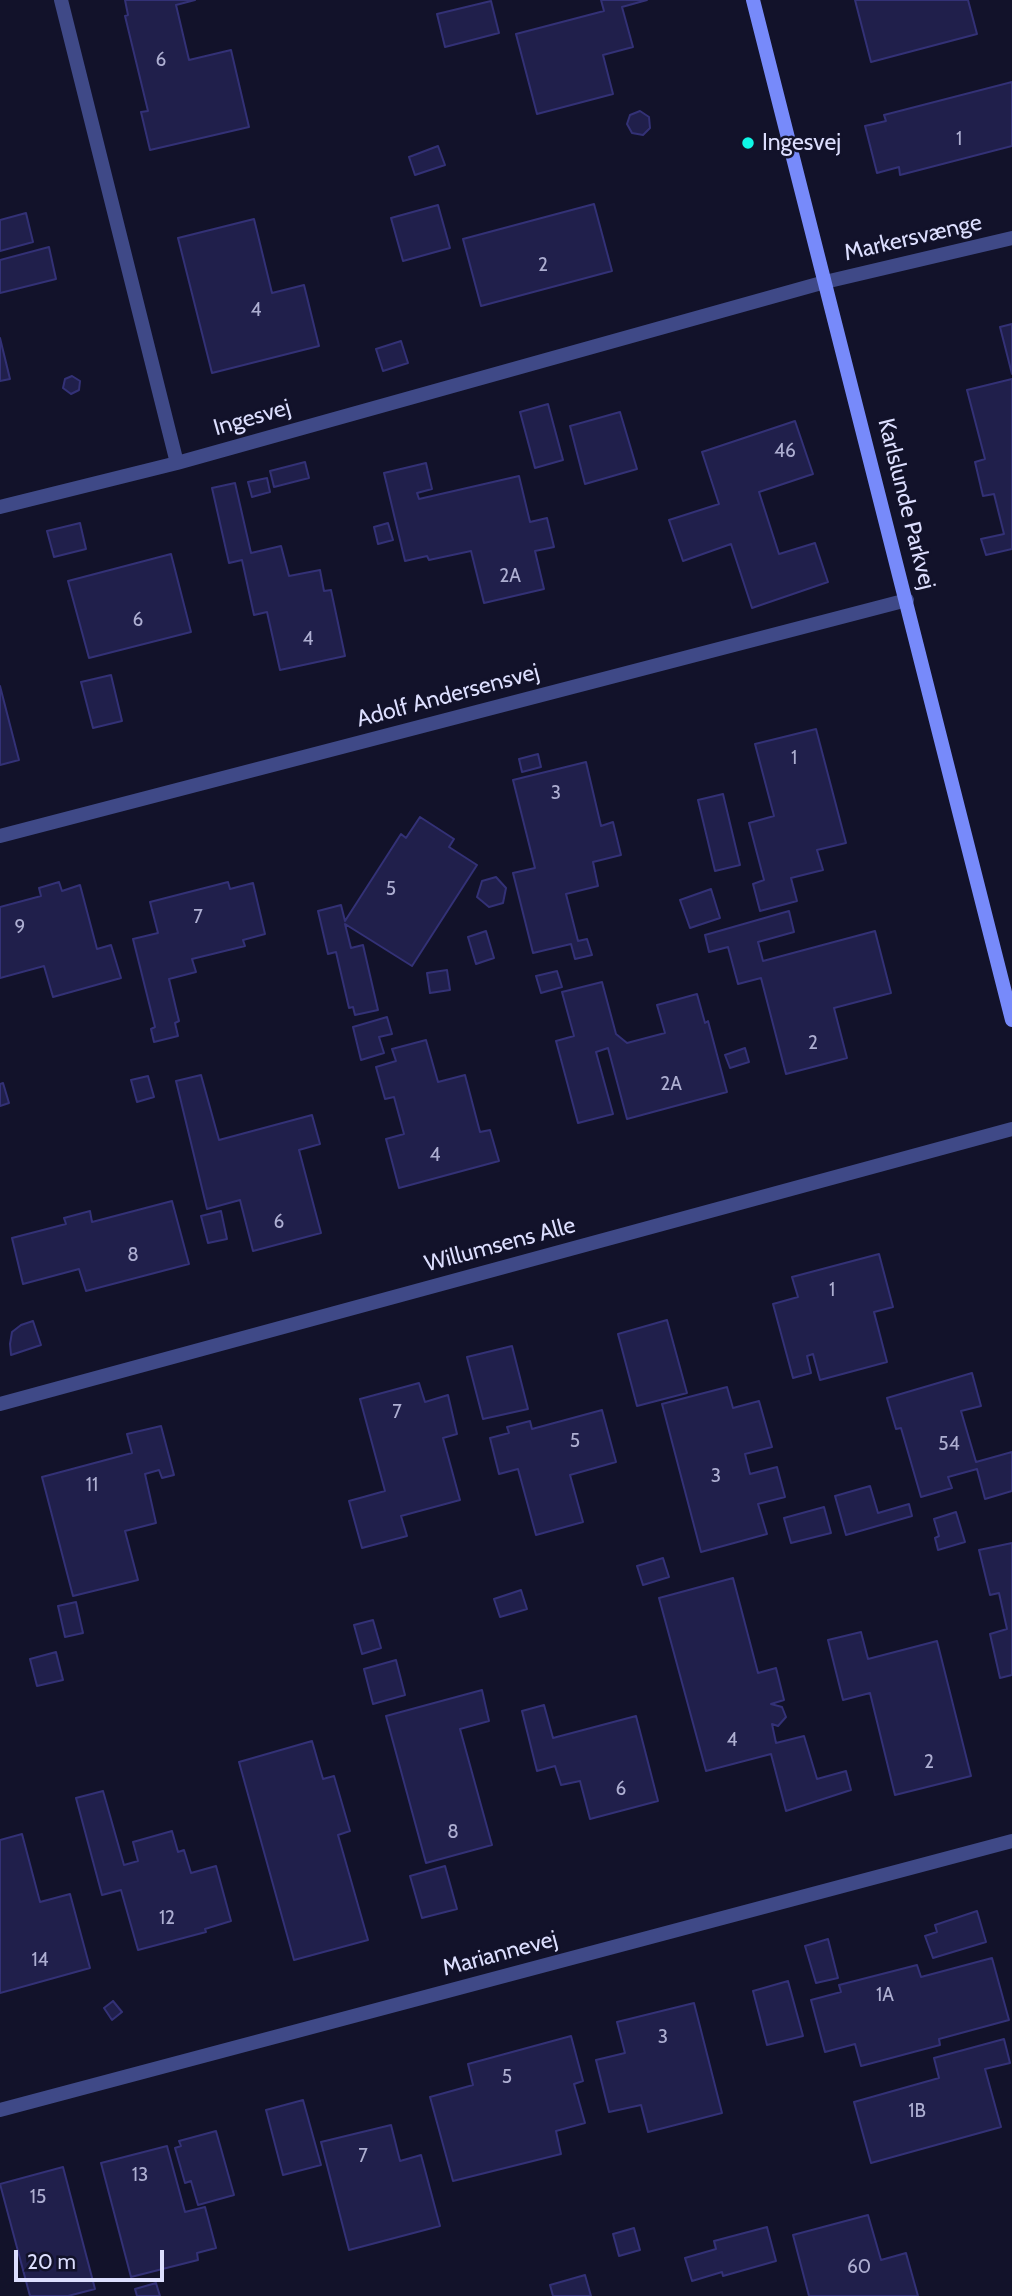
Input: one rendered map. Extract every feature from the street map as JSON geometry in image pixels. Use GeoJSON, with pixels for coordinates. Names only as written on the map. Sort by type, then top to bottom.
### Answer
{"type":"FeatureCollection","features":[{"type":"Feature","properties":{"kind":"street"},"geometry":{"type":"LineString","coordinates":[[61,0],[177,463]]}},
{"type":"Feature","properties":{"kind":"street","name":"Karlslunde Parkvej"},"geometry":{"type":"LineString","coordinates":[[753,0],[1012,1020]]}},
{"type":"Feature","properties":{"kind":"street","name":"Markersvænge"},"geometry":{"type":"LineString","coordinates":[[825,282],[1012,238]]}},
{"type":"Feature","properties":{"kind":"street","name":"Ingesvej"},"geometry":{"type":"LineString","coordinates":[[0,507],[177,463],[825,282]]}},
{"type":"Feature","properties":{"kind":"street","name":"Adolf Andersensvej"},"geometry":{"type":"LineString","coordinates":[[0,836],[907,600]]}},
{"type":"Feature","properties":{"kind":"street","name":"Willumsens Alle"},"geometry":{"type":"LineString","coordinates":[[0,1404],[1012,1129]]}},
{"type":"Feature","properties":{"kind":"street","name":"Mariannevej"},"geometry":{"type":"LineString","coordinates":[[0,2110],[1012,1841]]}},
{"type":"Feature","properties":{"kind":"building"},"geometry":{"type":"Polygon","coordinates":[[[125,0],[195,0],[176,5],[189,60],[231,50],[249,127],[150,150],[141,112],[148,111],[125,16],[128,15],[125,0]]]}},
{"type":"Feature","properties":{"kind":"building"},"geometry":{"type":"Polygon","coordinates":[[[601,0],[647,0],[622,7],[633,47],[603,55],[613,94],[537,114],[516,34],[604,11],[601,0]]]}},
{"type":"Feature","properties":{"kind":"building"},"geometry":{"type":"Polygon","coordinates":[[[855,0],[968,0],[977,34],[871,62],[855,0]]]}},
{"type":"Feature","properties":{"kind":"building"},"geometry":{"type":"Polygon","coordinates":[[[491,1],[499,33],[445,47],[437,14],[491,1]]]}},
{"type":"Feature","properties":{"kind":"building"},"geometry":{"type":"Polygon","coordinates":[[[1012,82],[1012,146],[900,175],[899,167],[877,173],[865,126],[886,121],[884,115],[1012,82]]]}},
{"type":"Feature","properties":{"kind":"building"},"geometry":{"type":"Polygon","coordinates":[[[640,111],[649,117],[650,128],[643,135],[632,133],[627,124],[630,115],[640,111]]]}},
{"type":"Feature","properties":{"kind":"building"},"geometry":{"type":"Polygon","coordinates":[[[438,146],[445,165],[415,175],[409,157],[438,146]]]}},
{"type":"Feature","properties":{"kind":"building"},"geometry":{"type":"Polygon","coordinates":[[[594,204],[612,271],[481,306],[463,239],[594,204]]]}},
{"type":"Feature","properties":{"kind":"building"},"geometry":{"type":"Polygon","coordinates":[[[438,205],[450,248],[403,261],[391,218],[438,205]]]}},
{"type":"Feature","properties":{"kind":"building"},"geometry":{"type":"Polygon","coordinates":[[[26,213],[33,242],[0,251],[0,220],[26,213]]]}},
{"type":"Feature","properties":{"kind":"building"},"geometry":{"type":"Polygon","coordinates":[[[254,219],[272,293],[304,285],[319,346],[212,373],[178,238],[254,219]]]}},
{"type":"Feature","properties":{"kind":"building"},"geometry":{"type":"Polygon","coordinates":[[[49,247],[56,279],[0,293],[0,260],[49,247]]]}},
{"type":"Feature","properties":{"kind":"building"},"geometry":{"type":"Polygon","coordinates":[[[1012,324],[1012,374],[1000,327],[1012,324]]]}},
{"type":"Feature","properties":{"kind":"building"},"geometry":{"type":"Polygon","coordinates":[[[0,338],[10,379],[0,381],[0,338]]]}},
{"type":"Feature","properties":{"kind":"building"},"geometry":{"type":"Polygon","coordinates":[[[401,341],[408,363],[383,371],[376,349],[401,341]]]}},
{"type":"Feature","properties":{"kind":"building"},"geometry":{"type":"Polygon","coordinates":[[[72,376],[80,381],[79,390],[71,394],[63,388],[65,379],[72,376]]]}},
{"type":"Feature","properties":{"kind":"building"},"geometry":{"type":"Polygon","coordinates":[[[1012,379],[1012,549],[986,555],[981,539],[1004,534],[994,494],[983,496],[975,462],[985,459],[967,390],[1012,379]]]}},
{"type":"Feature","properties":{"kind":"building"},"geometry":{"type":"Polygon","coordinates":[[[548,404],[563,460],[535,468],[520,412],[548,404]]]}},
{"type":"Feature","properties":{"kind":"building"},"geometry":{"type":"Polygon","coordinates":[[[620,412],[637,469],[585,484],[570,426],[620,412]]]}},
{"type":"Feature","properties":{"kind":"building"},"geometry":{"type":"Polygon","coordinates":[[[795,421],[813,474],[759,492],[779,554],[815,543],[828,582],[752,608],[731,544],[683,561],[669,520],[719,504],[702,452],[795,421]]]}},
{"type":"Feature","properties":{"kind":"building"},"geometry":{"type":"Polygon","coordinates":[[[305,462],[309,478],[274,487],[270,471],[305,462]]]}},
{"type":"Feature","properties":{"kind":"building"},"geometry":{"type":"Polygon","coordinates":[[[426,463],[432,489],[417,493],[419,499],[519,476],[530,522],[547,518],[554,547],[535,551],[544,589],[484,603],[471,551],[429,560],[427,556],[405,561],[384,473],[426,463]]]}},
{"type":"Feature","properties":{"kind":"building"},"geometry":{"type":"Polygon","coordinates":[[[267,478],[270,492],[252,497],[248,482],[267,478]]]}},
{"type":"Feature","properties":{"kind":"building"},"geometry":{"type":"Polygon","coordinates":[[[235,483],[251,553],[281,546],[289,576],[320,570],[324,591],[331,590],[345,656],[280,670],[267,612],[254,615],[242,560],[229,563],[212,488],[235,483]]]}},
{"type":"Feature","properties":{"kind":"building"},"geometry":{"type":"Polygon","coordinates":[[[80,523],[86,549],[54,557],[47,531],[80,523]]]}},
{"type":"Feature","properties":{"kind":"building"},"geometry":{"type":"Polygon","coordinates":[[[388,523],[393,540],[378,544],[374,527],[388,523]]]}},
{"type":"Feature","properties":{"kind":"building"},"geometry":{"type":"Polygon","coordinates":[[[171,554],[191,632],[89,658],[68,581],[171,554]]]}},
{"type":"Feature","properties":{"kind":"building"},"geometry":{"type":"Polygon","coordinates":[[[111,675],[122,721],[93,728],[81,682],[111,675]]]}},
{"type":"Feature","properties":{"kind":"building"},"geometry":{"type":"Polygon","coordinates":[[[0,686],[19,760],[0,765],[0,686]]]}},
{"type":"Feature","properties":{"kind":"building"},"geometry":{"type":"Polygon","coordinates":[[[816,729],[846,843],[817,850],[823,870],[791,878],[797,901],[760,911],[753,884],[764,880],[749,823],[774,816],[755,744],[816,729]]]}},
{"type":"Feature","properties":{"kind":"building"},"geometry":{"type":"Polygon","coordinates":[[[538,754],[541,767],[522,772],[519,759],[538,754]]]}},
{"type":"Feature","properties":{"kind":"building"},"geometry":{"type":"Polygon","coordinates":[[[586,762],[601,826],[613,822],[621,855],[593,862],[598,886],[566,894],[578,941],[587,939],[592,955],[575,959],[571,944],[533,953],[513,873],[535,868],[513,780],[586,762]]]}},
{"type":"Feature","properties":{"kind":"building"},"geometry":{"type":"Polygon","coordinates":[[[723,794],[740,865],[715,871],[698,800],[723,794]]]}},
{"type":"Feature","properties":{"kind":"building"},"geometry":{"type":"Polygon","coordinates":[[[420,817],[454,839],[449,847],[477,865],[412,966],[345,924],[351,948],[363,945],[378,1010],[355,1015],[353,1007],[349,1008],[336,952],[328,954],[318,911],[341,905],[345,921],[401,834],[406,838],[420,817]]]}},
{"type":"Feature","properties":{"kind":"building"},"geometry":{"type":"Polygon","coordinates":[[[496,877],[506,888],[503,903],[489,907],[477,897],[482,881],[496,877]]]}},
{"type":"Feature","properties":{"kind":"building"},"geometry":{"type":"Polygon","coordinates":[[[59,882],[62,891],[80,885],[97,949],[111,945],[121,978],[53,997],[44,966],[0,978],[0,907],[41,896],[39,888],[59,882]]]}},
{"type":"Feature","properties":{"kind":"building"},"geometry":{"type":"Polygon","coordinates":[[[228,882],[230,889],[253,883],[265,934],[243,940],[245,946],[192,959],[196,972],[169,979],[179,1021],[175,1023],[178,1036],[154,1042],[151,1029],[155,1027],[133,939],[158,933],[150,902],[228,882]]]}},
{"type":"Feature","properties":{"kind":"building"},"geometry":{"type":"Polygon","coordinates":[[[711,889],[720,918],[690,928],[680,900],[711,889]]]}},
{"type":"Feature","properties":{"kind":"building"},"geometry":{"type":"Polygon","coordinates":[[[789,911],[794,932],[758,942],[763,961],[875,931],[891,993],[834,1008],[847,1058],[786,1074],[761,978],[738,984],[728,947],[709,952],[705,935],[789,911]]]}},
{"type":"Feature","properties":{"kind":"building"},"geometry":{"type":"Polygon","coordinates":[[[486,931],[494,958],[476,964],[468,937],[486,931]]]}},
{"type":"Feature","properties":{"kind":"building"},"geometry":{"type":"Polygon","coordinates":[[[447,970],[450,990],[430,993],[427,973],[447,970]]]}},
{"type":"Feature","properties":{"kind":"building"},"geometry":{"type":"Polygon","coordinates":[[[557,971],[562,987],[541,993],[536,976],[557,971]]]}},
{"type":"Feature","properties":{"kind":"building"},"geometry":{"type":"Polygon","coordinates":[[[602,982],[616,1034],[627,1043],[665,1033],[657,1005],[697,994],[705,1023],[708,1021],[727,1092],[627,1119],[608,1048],[596,1052],[613,1114],[578,1123],[556,1041],[574,1036],[562,992],[602,982]]]}},
{"type":"Feature","properties":{"kind":"building"},"geometry":{"type":"Polygon","coordinates":[[[387,1017],[392,1034],[379,1037],[384,1053],[361,1060],[353,1027],[387,1017]]]}},
{"type":"Feature","properties":{"kind":"building"},"geometry":{"type":"Polygon","coordinates":[[[426,1040],[438,1082],[465,1075],[480,1132],[490,1130],[499,1161],[399,1188],[386,1139],[404,1134],[394,1097],[385,1099],[376,1067],[396,1061],[392,1049],[426,1040]]]}},
{"type":"Feature","properties":{"kind":"building"},"geometry":{"type":"Polygon","coordinates":[[[745,1048],[749,1062],[730,1068],[725,1055],[745,1048]]]}},
{"type":"Feature","properties":{"kind":"building"},"geometry":{"type":"Polygon","coordinates":[[[201,1075],[219,1140],[312,1115],[320,1144],[299,1150],[321,1233],[253,1251],[240,1200],[207,1209],[176,1081],[201,1075]]]}},
{"type":"Feature","properties":{"kind":"building"},"geometry":{"type":"Polygon","coordinates":[[[148,1076],[154,1097],[137,1102],[131,1080],[148,1076]]]}},
{"type":"Feature","properties":{"kind":"building"},"geometry":{"type":"Polygon","coordinates":[[[3,1083],[9,1103],[0,1106],[0,1084],[3,1083]]]}},
{"type":"Feature","properties":{"kind":"building"},"geometry":{"type":"Polygon","coordinates":[[[172,1201],[189,1264],[86,1291],[79,1269],[23,1284],[12,1238],[66,1224],[64,1218],[90,1211],[92,1222],[172,1201]]]}},
{"type":"Feature","properties":{"kind":"building"},"geometry":{"type":"Polygon","coordinates":[[[221,1211],[227,1239],[208,1243],[201,1216],[221,1211]]]}},
{"type":"Feature","properties":{"kind":"building"},"geometry":{"type":"Polygon","coordinates":[[[879,1254],[893,1307],[874,1312],[887,1362],[820,1380],[813,1354],[807,1356],[811,1373],[793,1378],[773,1304],[798,1297],[792,1277],[879,1254]]]}},
{"type":"Feature","properties":{"kind":"building"},"geometry":{"type":"Polygon","coordinates":[[[667,1320],[687,1393],[637,1406],[618,1334],[667,1320]]]}},
{"type":"Feature","properties":{"kind":"building"},"geometry":{"type":"Polygon","coordinates":[[[33,1321],[41,1345],[11,1355],[12,1332],[33,1321]]]}},
{"type":"Feature","properties":{"kind":"building"},"geometry":{"type":"Polygon","coordinates":[[[512,1346],[528,1409],[483,1419],[467,1357],[512,1346]]]}},
{"type":"Feature","properties":{"kind":"building"},"geometry":{"type":"Polygon","coordinates":[[[972,1373],[981,1406],[961,1411],[976,1462],[1012,1452],[1012,1491],[985,1499],[977,1469],[948,1477],[952,1488],[921,1497],[901,1428],[896,1429],[887,1398],[972,1373]]]}},
{"type":"Feature","properties":{"kind":"building"},"geometry":{"type":"Polygon","coordinates":[[[419,1383],[425,1402],[448,1395],[457,1434],[443,1438],[460,1500],[401,1516],[407,1536],[362,1548],[349,1501],[385,1491],[360,1399],[419,1383]]]}},
{"type":"Feature","properties":{"kind":"building"},"geometry":{"type":"Polygon","coordinates":[[[727,1387],[733,1408],[759,1401],[772,1447],[745,1454],[750,1474],[777,1467],[785,1497],[758,1504],[767,1534],[701,1552],[662,1404],[727,1387]]]}},
{"type":"Feature","properties":{"kind":"building"},"geometry":{"type":"Polygon","coordinates":[[[602,1410],[616,1462],[570,1475],[583,1522],[536,1535],[518,1469],[499,1474],[490,1438],[509,1433],[507,1427],[530,1421],[532,1429],[602,1410]]]}},
{"type":"Feature","properties":{"kind":"building"},"geometry":{"type":"Polygon","coordinates":[[[161,1426],[174,1475],[162,1478],[159,1470],[145,1474],[156,1523],[125,1531],[138,1580],[73,1596],[42,1477],[132,1453],[127,1434],[161,1426]]]}},
{"type":"Feature","properties":{"kind":"building"},"geometry":{"type":"Polygon","coordinates":[[[870,1486],[878,1513],[909,1504],[912,1516],[846,1535],[835,1496],[870,1486]]]}},
{"type":"Feature","properties":{"kind":"building"},"geometry":{"type":"Polygon","coordinates":[[[824,1507],[831,1533],[791,1543],[784,1518],[824,1507]]]}},
{"type":"Feature","properties":{"kind":"building"},"geometry":{"type":"Polygon","coordinates":[[[956,1512],[965,1542],[938,1550],[935,1538],[939,1536],[934,1519],[956,1512]]]}},
{"type":"Feature","properties":{"kind":"building"},"geometry":{"type":"Polygon","coordinates":[[[1012,1543],[1012,1675],[1000,1678],[990,1634],[1007,1629],[999,1593],[990,1595],[979,1550],[1012,1543]]]}},
{"type":"Feature","properties":{"kind":"building"},"geometry":{"type":"Polygon","coordinates":[[[663,1558],[669,1577],[643,1585],[637,1566],[663,1558]]]}},
{"type":"Feature","properties":{"kind":"building"},"geometry":{"type":"Polygon","coordinates":[[[733,1578],[758,1673],[776,1668],[784,1700],[771,1704],[782,1707],[786,1717],[778,1726],[772,1724],[776,1743],[804,1736],[817,1779],[846,1771],[851,1790],[786,1811],[771,1754],[706,1771],[659,1598],[733,1578]]]}},
{"type":"Feature","properties":{"kind":"building"},"geometry":{"type":"Polygon","coordinates":[[[521,1590],[527,1609],[500,1617],[494,1599],[521,1590]]]}},
{"type":"Feature","properties":{"kind":"building"},"geometry":{"type":"Polygon","coordinates":[[[76,1602],[83,1633],[65,1637],[58,1606],[76,1602]]]}},
{"type":"Feature","properties":{"kind":"building"},"geometry":{"type":"Polygon","coordinates":[[[373,1620],[381,1648],[362,1654],[354,1625],[373,1620]]]}},
{"type":"Feature","properties":{"kind":"building"},"geometry":{"type":"Polygon","coordinates":[[[861,1632],[868,1659],[937,1641],[971,1776],[895,1795],[870,1693],[843,1700],[828,1640],[861,1632]]]}},
{"type":"Feature","properties":{"kind":"building"},"geometry":{"type":"Polygon","coordinates":[[[56,1652],[63,1680],[37,1686],[30,1659],[56,1652]]]}},
{"type":"Feature","properties":{"kind":"building"},"geometry":{"type":"Polygon","coordinates":[[[396,1660],[405,1695],[373,1704],[364,1669],[396,1660]]]}},
{"type":"Feature","properties":{"kind":"building"},"geometry":{"type":"Polygon","coordinates":[[[482,1690],[489,1721],[460,1729],[492,1845],[426,1863],[386,1716],[482,1690]]]}},
{"type":"Feature","properties":{"kind":"building"},"geometry":{"type":"Polygon","coordinates":[[[544,1705],[553,1738],[636,1716],[658,1801],[590,1819],[580,1781],[561,1785],[555,1766],[537,1771],[522,1711],[544,1705]]]}},
{"type":"Feature","properties":{"kind":"building"},"geometry":{"type":"Polygon","coordinates":[[[312,1741],[323,1779],[334,1776],[350,1831],[338,1835],[368,1940],[294,1960],[239,1762],[312,1741]]]}},
{"type":"Feature","properties":{"kind":"building"},"geometry":{"type":"Polygon","coordinates":[[[103,1791],[124,1865],[138,1861],[133,1842],[172,1831],[178,1852],[184,1850],[191,1873],[216,1866],[231,1921],[205,1929],[206,1932],[138,1950],[121,1890],[102,1895],[76,1798],[103,1791]]]}},
{"type":"Feature","properties":{"kind":"building"},"geometry":{"type":"Polygon","coordinates":[[[22,1834],[40,1902],[70,1894],[90,1968],[0,1993],[0,1840],[22,1834]]]}},
{"type":"Feature","properties":{"kind":"building"},"geometry":{"type":"Polygon","coordinates":[[[445,1866],[457,1909],[422,1918],[410,1876],[445,1866]]]}},
{"type":"Feature","properties":{"kind":"building"},"geometry":{"type":"Polygon","coordinates":[[[977,1911],[986,1942],[933,1958],[925,1936],[937,1932],[935,1925],[977,1911]]]}},
{"type":"Feature","properties":{"kind":"building"},"geometry":{"type":"Polygon","coordinates":[[[828,1939],[838,1978],[816,1983],[805,1946],[828,1939]]]}},
{"type":"Feature","properties":{"kind":"building"},"geometry":{"type":"Polygon","coordinates":[[[992,1958],[1009,2020],[939,2039],[940,2045],[861,2066],[855,2044],[825,2052],[811,2000],[841,1992],[839,1985],[917,1965],[921,1977],[992,1958]]]}},
{"type":"Feature","properties":{"kind":"building"},"geometry":{"type":"Polygon","coordinates":[[[788,1981],[803,2036],[767,2045],[753,1991],[788,1981]]]}},
{"type":"Feature","properties":{"kind":"building"},"geometry":{"type":"Polygon","coordinates":[[[113,2001],[122,2012],[112,2020],[104,2008],[113,2001]]]}},
{"type":"Feature","properties":{"kind":"building"},"geometry":{"type":"Polygon","coordinates":[[[694,2003],[722,2113],[648,2132],[641,2105],[609,2112],[596,2060],[625,2053],[617,2022],[694,2003]]]}},
{"type":"Feature","properties":{"kind":"building"},"geometry":{"type":"Polygon","coordinates":[[[571,2036],[583,2081],[574,2084],[585,2123],[556,2131],[561,2154],[453,2181],[430,2097],[473,2085],[468,2064],[571,2036]]]}},
{"type":"Feature","properties":{"kind":"building"},"geometry":{"type":"Polygon","coordinates":[[[1004,2039],[1010,2063],[985,2069],[1001,2127],[871,2163],[854,2102],[939,2078],[934,2058],[1004,2039]]]}},
{"type":"Feature","properties":{"kind":"building"},"geometry":{"type":"Polygon","coordinates":[[[303,2100],[321,2165],[283,2175],[266,2110],[303,2100]]]}},
{"type":"Feature","properties":{"kind":"building"},"geometry":{"type":"Polygon","coordinates":[[[391,2125],[400,2161],[421,2155],[440,2226],[349,2250],[321,2142],[391,2125]]]}},
{"type":"Feature","properties":{"kind":"building"},"geometry":{"type":"Polygon","coordinates":[[[216,2131],[234,2195],[198,2205],[191,2181],[185,2183],[175,2148],[181,2146],[179,2141],[216,2131]]]}},
{"type":"Feature","properties":{"kind":"building"},"geometry":{"type":"Polygon","coordinates":[[[167,2146],[185,2212],[205,2207],[216,2248],[197,2253],[198,2260],[131,2277],[101,2163],[167,2146]]]}},
{"type":"Feature","properties":{"kind":"building"},"geometry":{"type":"Polygon","coordinates":[[[63,2167],[95,2289],[68,2296],[30,2296],[0,2184],[63,2167]]]}},
{"type":"Feature","properties":{"kind":"building"},"geometry":{"type":"Polygon","coordinates":[[[868,2215],[881,2260],[906,2253],[918,2296],[809,2296],[793,2235],[868,2215]]]}},
{"type":"Feature","properties":{"kind":"building"},"geometry":{"type":"Polygon","coordinates":[[[767,2227],[776,2261],[723,2276],[722,2272],[692,2281],[685,2258],[716,2249],[714,2241],[767,2227]]]}},
{"type":"Feature","properties":{"kind":"building"},"geometry":{"type":"Polygon","coordinates":[[[634,2228],[640,2250],[619,2256],[613,2234],[634,2228]]]}},
{"type":"Feature","properties":{"kind":"building"},"geometry":{"type":"Polygon","coordinates":[[[585,2275],[591,2296],[553,2296],[550,2285],[585,2275]]]}},
{"type":"Feature","properties":{"kind":"building"},"geometry":{"type":"Polygon","coordinates":[[[156,2283],[160,2296],[137,2296],[135,2289],[156,2283]]]}},
{"type":"Feature","properties":{"kind":"place","name":"Ingesvej"},"geometry":{"type":"Point","coordinates":[748,143]}}]}
